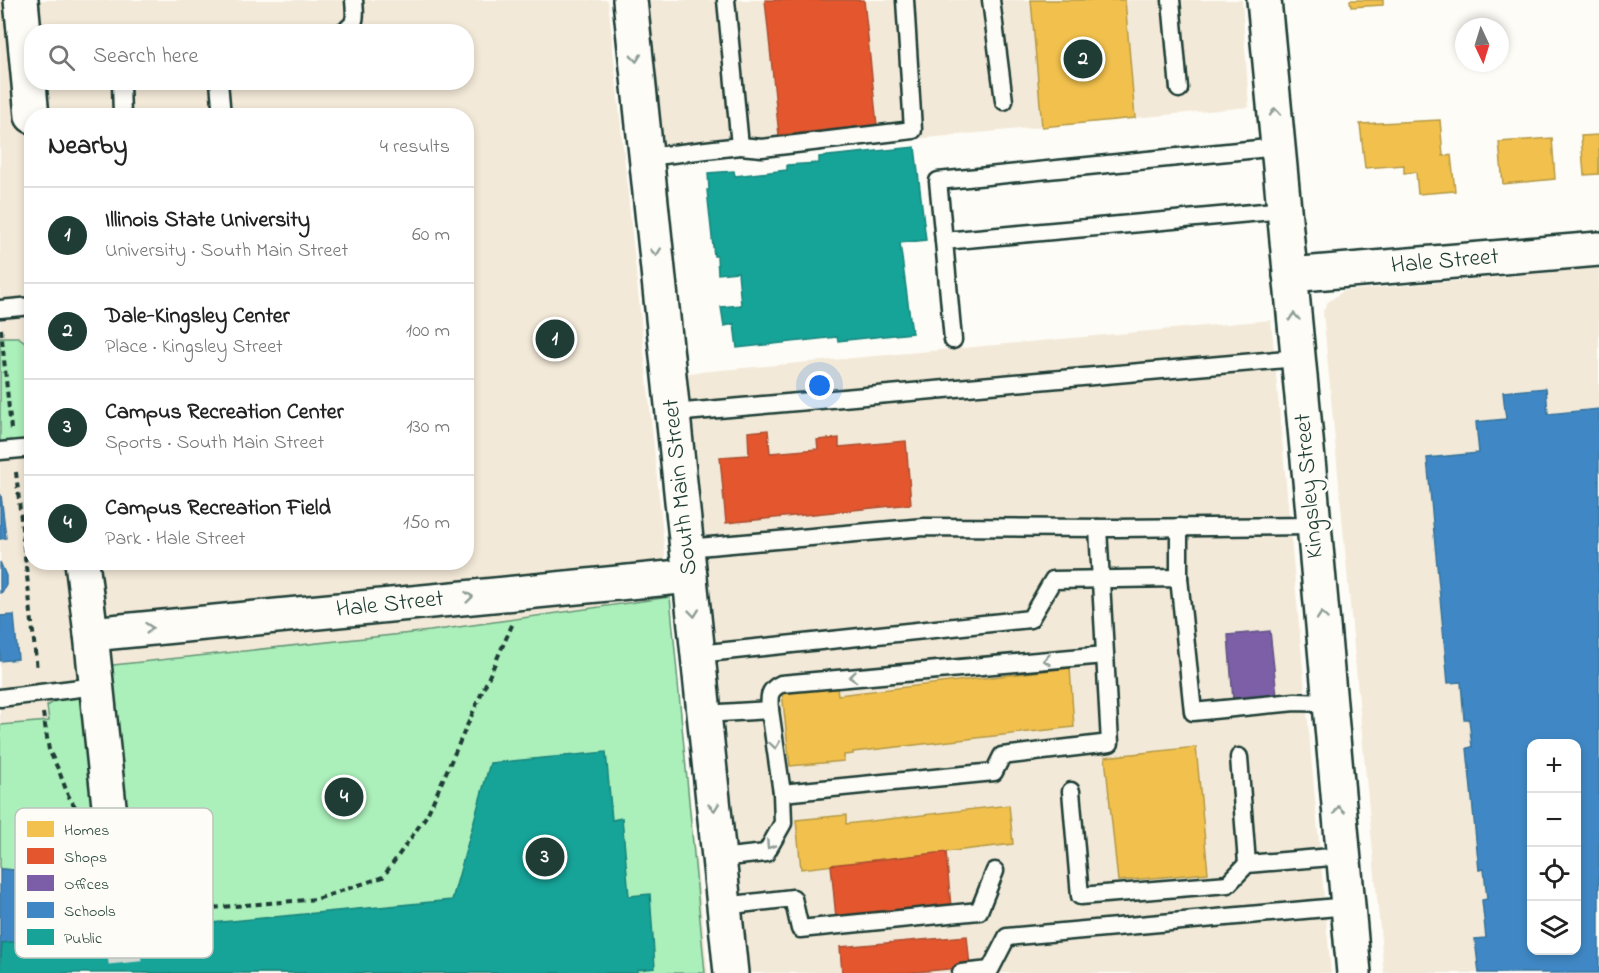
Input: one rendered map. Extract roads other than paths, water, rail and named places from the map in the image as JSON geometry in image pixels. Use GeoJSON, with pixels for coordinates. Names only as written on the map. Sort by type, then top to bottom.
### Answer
{"type":"FeatureCollection","features":[{"type":"Feature","properties":{"kind":"main road"},"geometry":{"type":"LineString","coordinates":[[21,0],[24,32]]}},
{"type":"Feature","properties":{"kind":"main road","name":"South Main Street"},"geometry":{"type":"LineString","coordinates":[[630,0],[731,973]]}},
{"type":"Feature","properties":{"kind":"main road","name":"Kingsley Street"},"geometry":{"type":"LineString","coordinates":[[1264,0],[1354,973]]}},
{"type":"Feature","properties":{"kind":"main road"},"geometry":{"type":"LineString","coordinates":[[30,90],[31,108]]}},
{"type":"Feature","properties":{"kind":"main road","name":"Hale Street"},"geometry":{"type":"LineString","coordinates":[[1290,275],[1599,249]]}},
{"type":"Feature","properties":{"kind":"main road","name":"Hale Street"},"geometry":{"type":"LineString","coordinates":[[91,634],[688,562]]}},
{"type":"Feature","properties":{"kind":"main road"},"geometry":{"type":"LineString","coordinates":[[83,570],[109,808]]}},
{"type":"Feature","properties":{"kind":"lane"},"geometry":{"type":"LineString","coordinates":[[353,24],[355,20],[354,0]]}},
{"type":"Feature","properties":{"kind":"lane"},"geometry":{"type":"LineString","coordinates":[[726,0],[741,146]]}},
{"type":"Feature","properties":{"kind":"lane"},"geometry":{"type":"LineString","coordinates":[[647,158],[741,146],[762,148],[913,130],[905,0]]}},
{"type":"Feature","properties":{"kind":"lane"},"geometry":{"type":"LineString","coordinates":[[991,0],[1004,101]]}},
{"type":"Feature","properties":{"kind":"lane"},"geometry":{"type":"LineString","coordinates":[[1171,0],[1179,88]]}},
{"type":"Feature","properties":{"kind":"lane"},"geometry":{"type":"LineString","coordinates":[[121,90],[122,108]]}},
{"type":"Feature","properties":{"kind":"lane"},"geometry":{"type":"LineString","coordinates":[[220,90],[221,108]]}},
{"type":"Feature","properties":{"kind":"lane"},"geometry":{"type":"LineString","coordinates":[[953,340],[938,181],[1278,147]]}},
{"type":"Feature","properties":{"kind":"lane"},"geometry":{"type":"LineString","coordinates":[[944,241],[1284,210]]}},
{"type":"Feature","properties":{"kind":"lane"},"geometry":{"type":"LineString","coordinates":[[0,309],[24,307]]}},
{"type":"Feature","properties":{"kind":"lane"},"geometry":{"type":"LineString","coordinates":[[673,413],[1298,358]]}},
{"type":"Feature","properties":{"kind":"lane"},"geometry":{"type":"LineString","coordinates":[[7,451],[24,449]]}},
{"type":"Feature","properties":{"kind":"lane"},"geometry":{"type":"LineString","coordinates":[[688,562],[924,528],[1314,526]]}},
{"type":"Feature","properties":{"kind":"lane"},"geometry":{"type":"LineString","coordinates":[[1179,527],[1179,578],[1193,712],[1295,702],[1330,703]]}},
{"type":"Feature","properties":{"kind":"lane"},"geometry":{"type":"LineString","coordinates":[[782,794],[994,772],[1002,756],[1110,743],[1098,528]]}},
{"type":"Feature","properties":{"kind":"lane"},"geometry":{"type":"LineString","coordinates":[[698,654],[1030,619],[1053,580],[1179,578]]}},
{"type":"Feature","properties":{"kind":"lane"},"geometry":{"type":"LineString","coordinates":[[720,858],[766,853],[783,823],[782,794],[770,710],[770,693],[774,687],[781,684],[1105,655]]}},
{"type":"Feature","properties":{"kind":"lane"},"geometry":{"type":"LineString","coordinates":[[0,698],[96,686]]}},
{"type":"Feature","properties":{"kind":"lane"},"geometry":{"type":"LineString","coordinates":[[704,714],[770,710]]}},
{"type":"Feature","properties":{"kind":"lane"},"geometry":{"type":"LineString","coordinates":[[1239,757],[1247,864]]}},
{"type":"Feature","properties":{"kind":"lane"},"geometry":{"type":"LineString","coordinates":[[1071,790],[1080,896],[1228,884],[1247,864],[1343,856]]}},
{"type":"Feature","properties":{"kind":"lane"},"geometry":{"type":"LineString","coordinates":[[724,906],[793,898],[800,929],[980,911],[995,871]]}},
{"type":"Feature","properties":{"kind":"lane"},"geometry":{"type":"LineString","coordinates":[[961,973],[990,970],[1006,937],[1348,906]]}},
{"type":"Feature","properties":{"kind":"tunnel"},"geometry":{"type":"LineString","coordinates":[[125,958],[126,973]]}},
{"type":"Feature","properties":{"kind":"place","name":"Dale-Kingsley Center"},"geometry":{"type":"Point","coordinates":[1083,59]}},
{"type":"Feature","properties":{"kind":"place","name":"Illinois State University"},"geometry":{"type":"Point","coordinates":[555,339]}},
{"type":"Feature","properties":{"kind":"place","name":"Campus Recreation Field"},"geometry":{"type":"Point","coordinates":[344,797]}},
{"type":"Feature","properties":{"kind":"place","name":"Campus Recreation Center"},"geometry":{"type":"Point","coordinates":[545,857]}}]}
